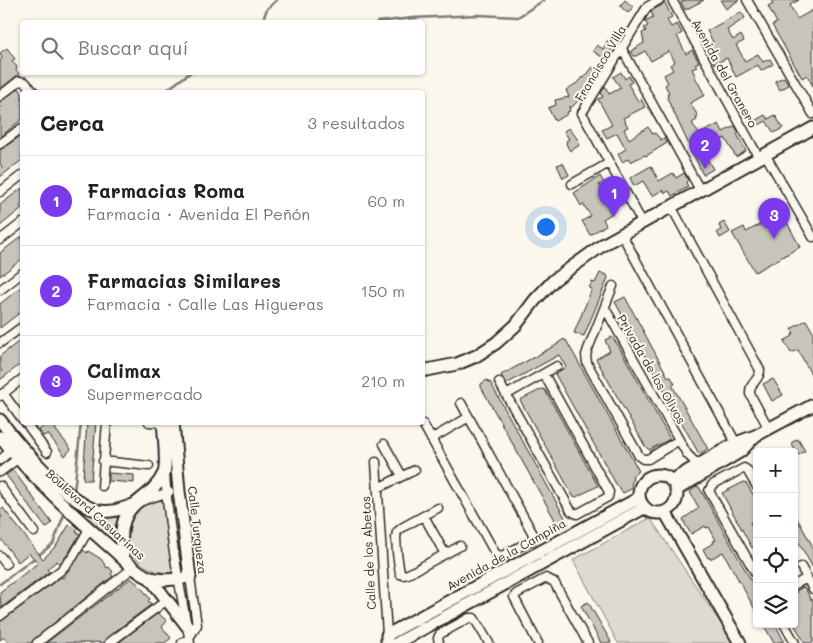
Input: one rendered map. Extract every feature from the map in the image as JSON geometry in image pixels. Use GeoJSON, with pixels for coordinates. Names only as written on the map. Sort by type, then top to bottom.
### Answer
{"type":"FeatureCollection","features":[{"type":"Feature","properties":{"kind":"street","name":"Francisco Villa"},"geometry":{"type":"LineString","coordinates":[[642,222],[582,113],[647,7],[658,0]]}},
{"type":"Feature","properties":{"kind":"street","name":"Avenida del Granero"},"geometry":{"type":"LineString","coordinates":[[672,0],[762,156],[813,237]]}},
{"type":"Feature","properties":{"kind":"street"},"geometry":{"type":"LineString","coordinates":[[747,0],[813,114]]}},
{"type":"Feature","properties":{"kind":"street"},"geometry":{"type":"LineString","coordinates":[[621,47],[700,190]]}},
{"type":"Feature","properties":{"kind":"street"},"geometry":{"type":"LineString","coordinates":[[0,96],[19,81],[25,82],[32,90]]}},
{"type":"Feature","properties":{"kind":"street"},"geometry":{"type":"LineString","coordinates":[[425,370],[456,364],[476,356],[496,343],[516,325],[535,300],[554,280],[576,263],[621,233],[813,128]]}},
{"type":"Feature","properties":{"kind":"street"},"geometry":{"type":"LineString","coordinates":[[0,144],[20,129]]}},
{"type":"Feature","properties":{"kind":"street"},"geometry":{"type":"LineString","coordinates":[[572,184],[609,163]]}},
{"type":"Feature","properties":{"kind":"street"},"geometry":{"type":"LineString","coordinates":[[0,192],[20,177]]}},
{"type":"Feature","properties":{"kind":"street"},"geometry":{"type":"LineString","coordinates":[[671,206],[760,370],[758,378],[751,384],[749,389],[769,429]]}},
{"type":"Feature","properties":{"kind":"street"},"geometry":{"type":"LineString","coordinates":[[0,240],[20,225]]}},
{"type":"Feature","properties":{"kind":"street"},"geometry":{"type":"LineString","coordinates":[[621,233],[736,443]]}},
{"type":"Feature","properties":{"kind":"street"},"geometry":{"type":"LineString","coordinates":[[0,290],[20,275]]}},
{"type":"Feature","properties":{"kind":"street","name":"Privada de los Olivos"},"geometry":{"type":"LineString","coordinates":[[613,286],[588,349],[586,355],[587,363],[639,456],[643,459],[648,459],[680,440]]}},
{"type":"Feature","properties":{"kind":"street","name":"Privada de los Olivos"},"geometry":{"type":"LineString","coordinates":[[605,308],[687,454],[710,471]]}},
{"type":"Feature","properties":{"kind":"street"},"geometry":{"type":"LineString","coordinates":[[0,343],[20,328]]}},
{"type":"Feature","properties":{"kind":"street"},"geometry":{"type":"LineString","coordinates":[[506,395],[557,366]]}},
{"type":"Feature","properties":{"kind":"street"},"geometry":{"type":"LineString","coordinates":[[499,382],[571,511],[577,514],[608,497],[609,492],[544,374]]}},
{"type":"Feature","properties":{"kind":"street"},"geometry":{"type":"LineString","coordinates":[[20,381],[2,395],[20,417]]}},
{"type":"Feature","properties":{"kind":"street"},"geometry":{"type":"LineString","coordinates":[[424,425],[495,552],[499,556],[504,555],[532,540],[534,534],[461,403]]}},
{"type":"Feature","properties":{"kind":"street"},"geometry":{"type":"LineString","coordinates":[[673,485],[710,471],[736,443],[756,436],[813,405]]}},
{"type":"Feature","properties":{"kind":"street"},"geometry":{"type":"LineString","coordinates":[[431,439],[469,417]]}},
{"type":"Feature","properties":{"kind":"street","name":"Boulevard Casuarinas"},"geometry":{"type":"LineString","coordinates":[[0,420],[38,481],[124,559],[149,577],[160,579],[184,578]]}},
{"type":"Feature","properties":{"kind":"street"},"geometry":{"type":"LineString","coordinates":[[29,425],[47,452]]}},
{"type":"Feature","properties":{"kind":"street"},"geometry":{"type":"LineString","coordinates":[[102,486],[107,425]]}},
{"type":"Feature","properties":{"kind":"street","name":"Calle Turqueza"},"geometry":{"type":"LineString","coordinates":[[163,425],[166,493],[184,578],[198,626],[190,640]]}},
{"type":"Feature","properties":{"kind":"street","name":"Calle Turqueza"},"geometry":{"type":"LineString","coordinates":[[173,425],[187,626],[190,640]]}},
{"type":"Feature","properties":{"kind":"street"},"geometry":{"type":"LineString","coordinates":[[727,454],[748,446],[756,436]]}},
{"type":"Feature","properties":{"kind":"street","name":"Boulevard Casuarinas"},"geometry":{"type":"LineString","coordinates":[[0,437],[47,472],[74,497],[93,509],[111,511],[133,506],[166,493],[179,491]]}},
{"type":"Feature","properties":{"kind":"street"},"geometry":{"type":"LineString","coordinates":[[384,444],[402,476]]}},
{"type":"Feature","properties":{"kind":"street"},"geometry":{"type":"LineString","coordinates":[[0,460],[19,451]]}},
{"type":"Feature","properties":{"kind":"street"},"geometry":{"type":"LineString","coordinates":[[0,472],[19,451]]}},
{"type":"Feature","properties":{"kind":"street"},"geometry":{"type":"LineString","coordinates":[[103,461],[148,466]]}},
{"type":"Feature","properties":{"kind":"street","name":"Calle de los Abetos"},"geometry":{"type":"LineString","coordinates":[[376,462],[387,639]]}},
{"type":"Feature","properties":{"kind":"street"},"geometry":{"type":"LineString","coordinates":[[673,485],[710,471],[744,468],[753,480]]}},
{"type":"Feature","properties":{"kind":"street"},"geometry":{"type":"LineString","coordinates":[[378,488],[415,470]]}},
{"type":"Feature","properties":{"kind":"street"},"geometry":{"type":"LineString","coordinates":[[710,471],[709,491],[753,569]]}},
{"type":"Feature","properties":{"kind":"street"},"geometry":{"type":"LineString","coordinates":[[38,481],[47,472]]}},
{"type":"Feature","properties":{"kind":"street"},"geometry":{"type":"LineString","coordinates":[[124,559],[121,532],[124,520],[133,506],[150,492],[165,472]]}},
{"type":"Feature","properties":{"kind":"street"},"geometry":{"type":"LineString","coordinates":[[658,475],[673,485],[675,503],[665,512],[654,513],[642,503],[642,484],[649,478],[658,475]]}},
{"type":"Feature","properties":{"kind":"street"},"geometry":{"type":"LineString","coordinates":[[0,486],[34,532]]}},
{"type":"Feature","properties":{"kind":"street","name":"Avenida de la Campiña"},"geometry":{"type":"LineString","coordinates":[[397,643],[449,615],[525,569],[600,519],[642,503]]}},
{"type":"Feature","properties":{"kind":"street","name":"Avenida de la Campiña"},"geometry":{"type":"LineString","coordinates":[[562,546],[642,503]]}},
{"type":"Feature","properties":{"kind":"street"},"geometry":{"type":"LineString","coordinates":[[592,506],[600,519]]}},
{"type":"Feature","properties":{"kind":"street"},"geometry":{"type":"LineString","coordinates":[[438,508],[403,527],[398,532],[398,570],[403,575],[460,546]]}},
{"type":"Feature","properties":{"kind":"street"},"geometry":{"type":"LineString","coordinates":[[665,512],[740,643]]}},
{"type":"Feature","properties":{"kind":"street"},"geometry":{"type":"LineString","coordinates":[[424,516],[445,554]]}},
{"type":"Feature","properties":{"kind":"street"},"geometry":{"type":"LineString","coordinates":[[0,616],[60,571],[73,557],[90,529]]}},
{"type":"Feature","properties":{"kind":"street"},"geometry":{"type":"LineString","coordinates":[[516,548],[531,586]]}},
{"type":"Feature","properties":{"kind":"street"},"geometry":{"type":"LineString","coordinates":[[381,552],[397,553]]}},
{"type":"Feature","properties":{"kind":"street"},"geometry":{"type":"LineString","coordinates":[[0,556],[6,564]]}},
{"type":"Feature","properties":{"kind":"street"},"geometry":{"type":"LineString","coordinates":[[748,560],[753,557]]}},
{"type":"Feature","properties":{"kind":"street"},"geometry":{"type":"LineString","coordinates":[[37,643],[134,567]]}},
{"type":"Feature","properties":{"kind":"street"},"geometry":{"type":"LineString","coordinates":[[801,567],[813,589]]}},
{"type":"Feature","properties":{"kind":"street","name":"Avenida de la Campiña"},"geometry":{"type":"LineString","coordinates":[[387,639],[525,569]]}},
{"type":"Feature","properties":{"kind":"street"},"geometry":{"type":"LineString","coordinates":[[149,577],[187,626]]}},
{"type":"Feature","properties":{"kind":"street"},"geometry":{"type":"LineString","coordinates":[[538,643],[514,600],[516,594],[546,578],[554,582],[588,643]]}},
{"type":"Feature","properties":{"kind":"street"},"geometry":{"type":"LineString","coordinates":[[798,584],[807,578]]}},
{"type":"Feature","properties":{"kind":"street"},"geometry":{"type":"LineString","coordinates":[[109,643],[166,600]]}},
{"type":"Feature","properties":{"kind":"street"},"geometry":{"type":"LineString","coordinates":[[449,615],[455,625]]}},
{"type":"Feature","properties":{"kind":"street"},"geometry":{"type":"LineString","coordinates":[[440,643],[438,638],[440,634],[470,618],[474,618],[489,643]]}},
{"type":"Feature","properties":{"kind":"street"},"geometry":{"type":"LineString","coordinates":[[786,628],[795,643]]}},
{"type":"Feature","properties":{"kind":"street"},"geometry":{"type":"LineString","coordinates":[[182,643],[190,640]]}},
{"type":"Feature","properties":{"kind":"shaded area"},"geometry":{"type":"Polygon","coordinates":[[[48,481],[84,508],[119,514],[115,526],[115,542],[48,481]]]}},
{"type":"Feature","properties":{"kind":"shaded area"},"geometry":{"type":"Polygon","coordinates":[[[164,498],[173,573],[154,570],[140,562],[131,551],[128,538],[129,524],[135,512],[147,503],[164,498]]]}},
{"type":"Feature","properties":{"kind":"shaded area"},"geometry":{"type":"Polygon","coordinates":[[[650,518],[734,643],[618,643],[573,560],[650,518]]]}},
{"type":"Feature","properties":{"kind":"building"},"geometry":{"type":"Polygon","coordinates":[[[625,0],[633,7],[628,13],[620,6],[625,0]]]}},
{"type":"Feature","properties":{"kind":"building"},"geometry":{"type":"Polygon","coordinates":[[[685,0],[704,0],[685,10],[681,2],[685,0]]]}},
{"type":"Feature","properties":{"kind":"building"},"geometry":{"type":"Polygon","coordinates":[[[720,0],[739,0],[726,9],[720,0]]]}},
{"type":"Feature","properties":{"kind":"building"},"geometry":{"type":"Polygon","coordinates":[[[771,0],[799,0],[790,5],[797,19],[813,10],[813,86],[807,75],[802,78],[772,25],[777,23],[768,6],[773,3],[771,0]]]}},
{"type":"Feature","properties":{"kind":"building"},"geometry":{"type":"Polygon","coordinates":[[[664,1],[672,17],[667,20],[671,27],[677,24],[682,33],[677,36],[686,54],[692,50],[699,62],[695,64],[697,67],[692,69],[705,95],[690,103],[698,116],[696,117],[697,120],[692,123],[699,134],[719,124],[723,132],[735,126],[746,151],[736,157],[725,138],[715,144],[718,149],[706,157],[713,169],[703,175],[667,98],[669,93],[665,85],[668,83],[664,75],[673,70],[670,65],[675,62],[669,51],[651,61],[645,51],[634,56],[631,51],[644,43],[642,33],[646,31],[644,28],[648,26],[645,21],[653,17],[651,11],[662,5],[664,1]]]}},
{"type":"Feature","properties":{"kind":"building"},"geometry":{"type":"Polygon","coordinates":[[[741,12],[745,18],[727,30],[733,40],[741,35],[744,41],[736,45],[745,61],[758,54],[763,62],[770,59],[773,64],[761,71],[758,65],[736,77],[727,58],[715,64],[708,45],[713,42],[707,31],[741,12]]]}},
{"type":"Feature","properties":{"kind":"building"},"geometry":{"type":"Polygon","coordinates":[[[612,37],[618,40],[605,59],[593,51],[597,45],[603,49],[612,37]]]}},
{"type":"Feature","properties":{"kind":"building"},"geometry":{"type":"Polygon","coordinates":[[[7,48],[15,59],[12,61],[17,67],[16,70],[19,74],[0,89],[0,61],[2,58],[0,53],[7,48]]]}},
{"type":"Feature","properties":{"kind":"building"},"geometry":{"type":"Polygon","coordinates":[[[593,67],[598,76],[586,91],[579,95],[581,97],[578,101],[572,107],[569,107],[570,111],[567,112],[568,114],[555,121],[548,108],[556,105],[555,100],[569,97],[566,90],[584,78],[593,67]]]}},
{"type":"Feature","properties":{"kind":"building"},"geometry":{"type":"Polygon","coordinates":[[[621,72],[625,79],[629,76],[632,82],[628,84],[638,101],[641,99],[645,107],[623,118],[628,127],[624,129],[629,139],[648,127],[653,134],[655,133],[661,140],[664,138],[667,143],[646,156],[630,162],[628,159],[622,162],[618,154],[626,149],[617,133],[607,138],[602,130],[612,125],[598,99],[603,97],[601,93],[605,86],[609,94],[621,88],[613,77],[621,72]]]}},
{"type":"Feature","properties":{"kind":"building"},"geometry":{"type":"Polygon","coordinates":[[[784,77],[789,85],[780,90],[775,81],[784,77]]]}},
{"type":"Feature","properties":{"kind":"building"},"geometry":{"type":"Polygon","coordinates":[[[19,88],[20,121],[0,137],[0,109],[2,106],[0,102],[19,88]]]}},
{"type":"Feature","properties":{"kind":"building"},"geometry":{"type":"Polygon","coordinates":[[[765,115],[768,119],[775,115],[783,128],[774,133],[766,121],[759,125],[756,120],[765,115]]]}},
{"type":"Feature","properties":{"kind":"building"},"geometry":{"type":"Polygon","coordinates":[[[569,128],[580,145],[570,151],[566,144],[566,141],[569,139],[564,131],[569,128]]]}},
{"type":"Feature","properties":{"kind":"building"},"geometry":{"type":"Polygon","coordinates":[[[20,136],[20,162],[0,177],[0,169],[2,167],[0,164],[0,150],[20,136]]]}},
{"type":"Feature","properties":{"kind":"building"},"geometry":{"type":"Polygon","coordinates":[[[563,163],[569,175],[563,178],[557,165],[563,163]]]}},
{"type":"Feature","properties":{"kind":"building"},"geometry":{"type":"Polygon","coordinates":[[[651,166],[659,181],[673,173],[676,178],[684,173],[688,180],[686,182],[688,187],[672,196],[669,191],[665,193],[663,190],[652,196],[643,181],[634,186],[630,178],[651,166]]]}},
{"type":"Feature","properties":{"kind":"building"},"geometry":{"type":"Polygon","coordinates":[[[600,176],[604,183],[599,185],[605,196],[610,193],[614,198],[606,203],[611,214],[603,219],[606,225],[590,235],[582,221],[591,216],[583,204],[581,206],[574,193],[600,176]]]}},
{"type":"Feature","properties":{"kind":"building"},"geometry":{"type":"Polygon","coordinates":[[[20,190],[20,210],[0,226],[0,205],[20,190]]]}},
{"type":"Feature","properties":{"kind":"building"},"geometry":{"type":"Polygon","coordinates":[[[782,213],[800,247],[755,272],[732,233],[744,227],[746,232],[782,213]]]}},
{"type":"Feature","properties":{"kind":"building"},"geometry":{"type":"Polygon","coordinates":[[[724,222],[730,232],[720,238],[717,232],[721,230],[719,225],[724,222]]]}},
{"type":"Feature","properties":{"kind":"building"},"geometry":{"type":"Polygon","coordinates":[[[20,238],[20,261],[0,276],[0,253],[20,238]]]}},
{"type":"Feature","properties":{"kind":"building"},"geometry":{"type":"Polygon","coordinates":[[[600,273],[607,275],[608,278],[584,336],[574,333],[592,289],[589,288],[592,282],[595,283],[600,273]]]}},
{"type":"Feature","properties":{"kind":"building"},"geometry":{"type":"Polygon","coordinates":[[[20,288],[20,313],[0,328],[0,304],[20,288]]]}},
{"type":"Feature","properties":{"kind":"building"},"geometry":{"type":"Polygon","coordinates":[[[625,297],[668,377],[671,377],[675,384],[672,385],[708,449],[699,454],[615,302],[625,297]]]}},
{"type":"Feature","properties":{"kind":"building"},"geometry":{"type":"Polygon","coordinates":[[[806,320],[813,332],[813,378],[798,350],[791,353],[784,341],[793,336],[792,334],[794,333],[791,329],[806,320]]]}},
{"type":"Feature","properties":{"kind":"building"},"geometry":{"type":"Polygon","coordinates":[[[612,337],[670,439],[649,450],[596,359],[610,351],[605,340],[612,337]]]}},
{"type":"Feature","properties":{"kind":"building"},"geometry":{"type":"Polygon","coordinates":[[[564,339],[639,471],[633,475],[631,489],[623,493],[616,484],[555,374],[566,367],[559,355],[506,384],[501,375],[564,339]]]}},
{"type":"Feature","properties":{"kind":"building"},"geometry":{"type":"Polygon","coordinates":[[[20,341],[20,365],[0,380],[0,372],[2,371],[0,369],[0,356],[20,341]]]}},
{"type":"Feature","properties":{"kind":"building"},"geometry":{"type":"Polygon","coordinates":[[[773,379],[783,395],[772,401],[763,384],[773,379]]]}},
{"type":"Feature","properties":{"kind":"building"},"geometry":{"type":"Polygon","coordinates":[[[487,380],[490,382],[569,525],[560,529],[481,387],[481,384],[487,380]]]}},
{"type":"Feature","properties":{"kind":"building"},"geometry":{"type":"Polygon","coordinates":[[[542,389],[545,390],[598,486],[576,497],[573,496],[520,400],[542,389]]]}},
{"type":"Feature","properties":{"kind":"building"},"geometry":{"type":"Polygon","coordinates":[[[45,425],[60,425],[55,429],[71,449],[65,456],[48,434],[43,436],[39,430],[45,425]]]}},
{"type":"Feature","properties":{"kind":"building"},"geometry":{"type":"Polygon","coordinates":[[[87,425],[96,425],[91,480],[84,480],[87,425]]]}},
{"type":"Feature","properties":{"kind":"building"},"geometry":{"type":"Polygon","coordinates":[[[798,439],[805,451],[798,455],[798,448],[794,448],[791,443],[798,439]]]}},
{"type":"Feature","properties":{"kind":"building"},"geometry":{"type":"Polygon","coordinates":[[[13,470],[52,523],[46,528],[6,475],[13,470]]]}},
{"type":"Feature","properties":{"kind":"building"},"geometry":{"type":"Polygon","coordinates":[[[109,473],[134,475],[134,483],[109,481],[109,473]]]}},
{"type":"Feature","properties":{"kind":"building"},"geometry":{"type":"Polygon","coordinates":[[[744,482],[753,494],[753,521],[750,523],[753,528],[753,548],[752,548],[722,493],[744,482]]]}},
{"type":"Feature","properties":{"kind":"building"},"geometry":{"type":"Polygon","coordinates":[[[697,486],[699,487],[753,584],[753,606],[723,552],[710,559],[708,558],[703,549],[716,540],[709,527],[706,528],[705,526],[691,534],[685,524],[683,519],[699,508],[690,492],[697,486]]]}},
{"type":"Feature","properties":{"kind":"building"},"geometry":{"type":"Polygon","coordinates":[[[3,508],[43,559],[56,546],[69,525],[80,534],[68,554],[59,564],[57,561],[47,569],[49,572],[1,608],[0,592],[38,563],[29,553],[18,562],[0,538],[0,519],[2,517],[0,510],[3,508]]]}},
{"type":"Feature","properties":{"kind":"building"},"geometry":{"type":"Polygon","coordinates":[[[798,520],[812,545],[813,568],[798,541],[798,520]]]}},
{"type":"Feature","properties":{"kind":"building"},"geometry":{"type":"Polygon","coordinates":[[[83,550],[101,559],[107,568],[109,567],[113,572],[111,574],[113,576],[31,643],[8,643],[4,637],[0,640],[0,622],[61,577],[63,578],[83,550]]]}},
{"type":"Feature","properties":{"kind":"building"},"geometry":{"type":"Polygon","coordinates":[[[131,578],[140,586],[150,599],[148,601],[152,604],[106,638],[103,643],[46,643],[131,578]]]}},
{"type":"Feature","properties":{"kind":"building"},"geometry":{"type":"Polygon","coordinates":[[[805,588],[811,600],[813,599],[813,643],[805,643],[796,628],[798,628],[798,590],[805,588]]]}},
{"type":"Feature","properties":{"kind":"building"},"geometry":{"type":"Polygon","coordinates":[[[588,602],[611,643],[601,643],[581,606],[588,602]]]}},
{"type":"Feature","properties":{"kind":"building"},"geometry":{"type":"Polygon","coordinates":[[[158,613],[167,621],[162,627],[171,638],[165,643],[118,643],[158,613]]]}},
{"type":"Feature","properties":{"kind":"building"},"geometry":{"type":"Polygon","coordinates":[[[765,628],[777,628],[784,641],[774,643],[765,628]]]}},
{"type":"Feature","properties":{"kind":"waterway"},"geometry":{"type":"LineString","coordinates":[[263,20],[267,9],[277,0]]}},
{"type":"Feature","properties":{"kind":"waterway"},"geometry":{"type":"LineString","coordinates":[[395,20],[479,15],[518,17],[544,0]]}},
{"type":"Feature","properties":{"kind":"waterway"},"geometry":{"type":"LineString","coordinates":[[167,90],[187,75]]}},
{"type":"Feature","properties":{"kind":"waterway"},"geometry":{"type":"LineString","coordinates":[[74,493],[81,425]]}},
{"type":"Feature","properties":{"kind":"waterway"},"geometry":{"type":"LineString","coordinates":[[0,584],[53,544],[65,512]]}},
{"type":"Feature","properties":{"kind":"place","name":"Farmacias Similares"},"geometry":{"type":"Point","coordinates":[705,169]}},
{"type":"Feature","properties":{"kind":"place","name":"Farmacias Roma"},"geometry":{"type":"Point","coordinates":[614,217]}},
{"type":"Feature","properties":{"kind":"place","name":"Calimax"},"geometry":{"type":"Point","coordinates":[774,239]}}]}
